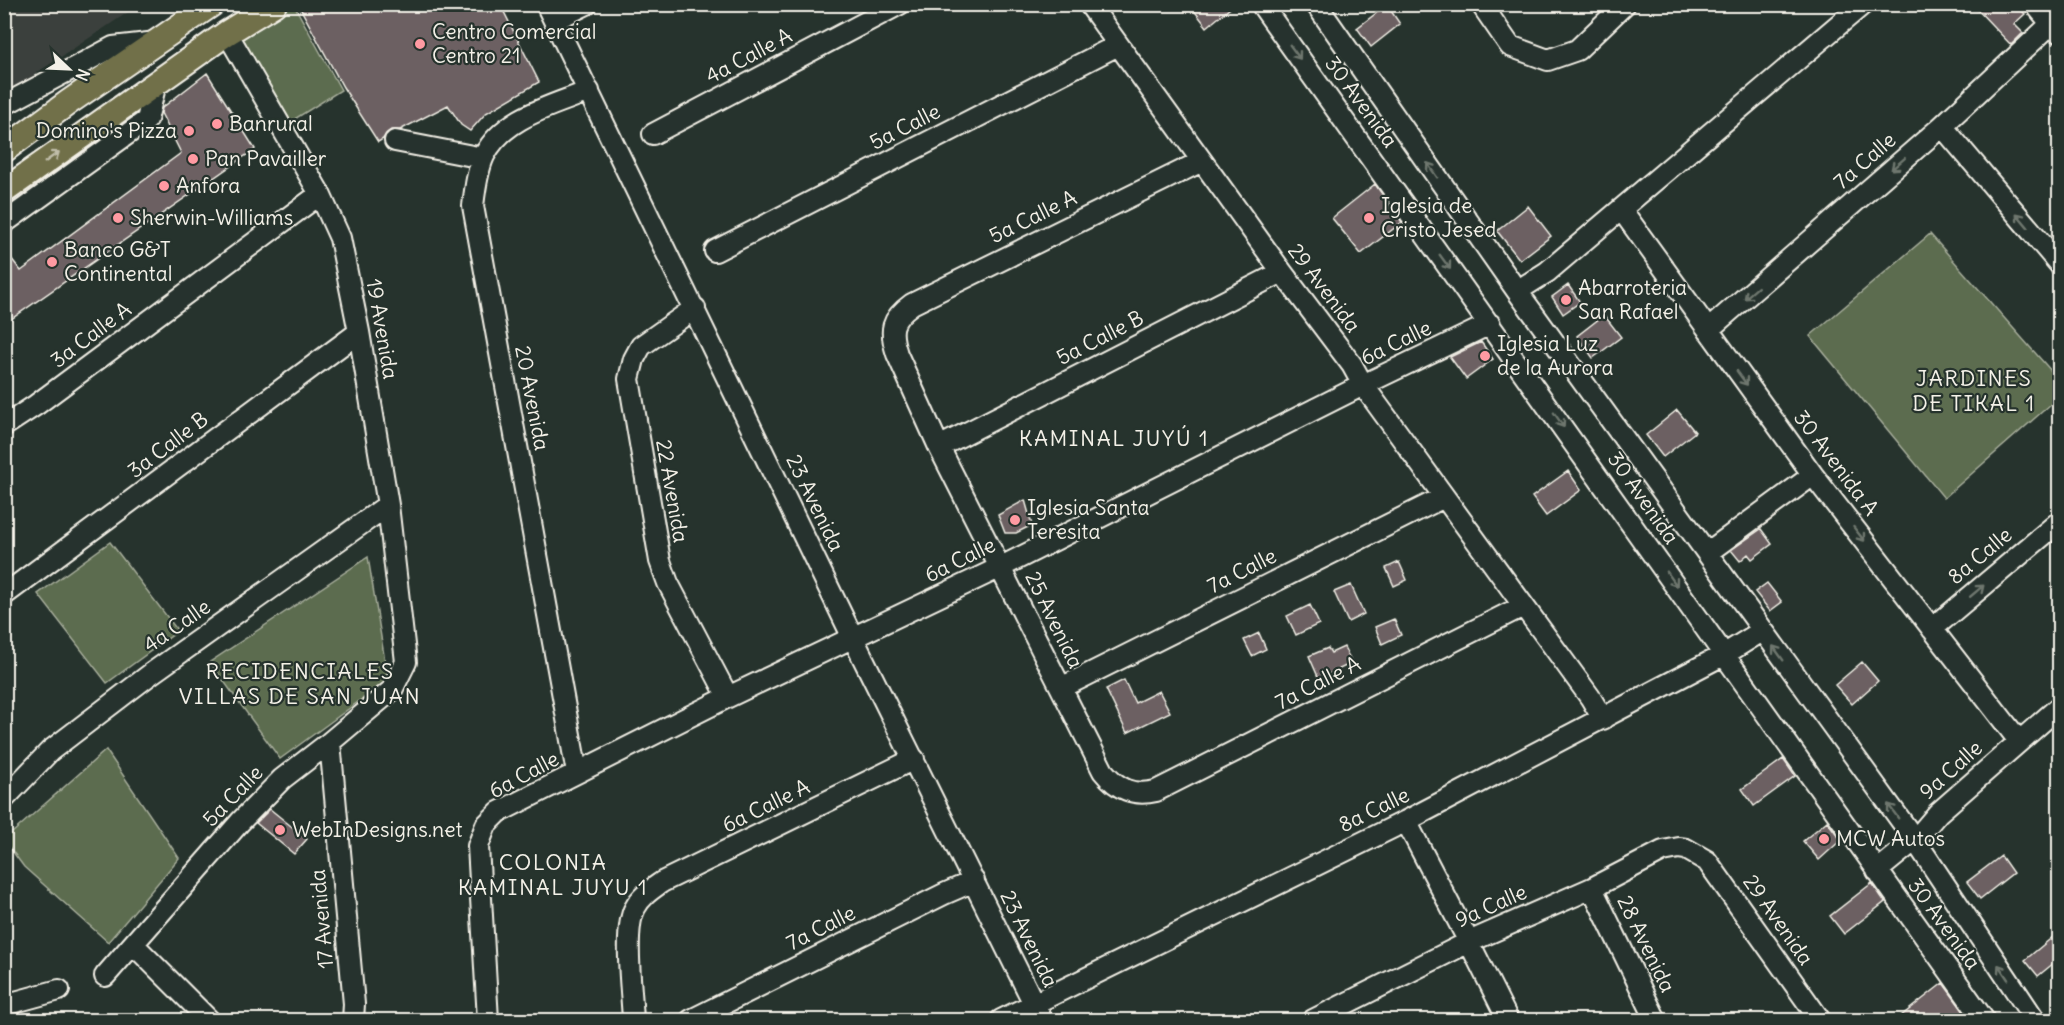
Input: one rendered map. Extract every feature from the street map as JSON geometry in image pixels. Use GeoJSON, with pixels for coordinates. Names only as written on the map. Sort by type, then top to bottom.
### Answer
{"type":"FeatureCollection","features":[{"type":"Feature","properties":{"kind":"main road"},"geometry":{"type":"LineString","coordinates":[[4,150],[69,102],[212,4]]}},
{"type":"Feature","properties":{"kind":"main road"},"geometry":{"type":"LineString","coordinates":[[4,192],[227,33],[274,4]]}},
{"type":"Feature","properties":{"kind":"street"},"geometry":{"type":"LineString","coordinates":[[550,12],[587,4]]}},
{"type":"Feature","properties":{"kind":"street","name":"4a Calle A"},"geometry":{"type":"LineString","coordinates":[[653,134],[900,4]]}},
{"type":"Feature","properties":{"kind":"street","name":"29 Avenida"},"geometry":{"type":"LineString","coordinates":[[1089,4],[1282,272],[1352,365],[1363,385],[1590,697],[1603,719]]}},
{"type":"Feature","properties":{"kind":"street","name":"30 Avenida"},"geometry":{"type":"LineString","coordinates":[[1261,4],[1984,1020]]}},
{"type":"Feature","properties":{"kind":"street","name":"30 Avenida"},"geometry":{"type":"LineString","coordinates":[[1316,4],[1517,291],[1915,840],[2036,1020]]}},
{"type":"Feature","properties":{"kind":"street"},"geometry":{"type":"LineString","coordinates":[[1480,4],[1510,46],[1548,60],[1577,50],[1625,4]]}},
{"type":"Feature","properties":{"kind":"street"},"geometry":{"type":"LineString","coordinates":[[2035,4],[2055,29]]}},
{"type":"Feature","properties":{"kind":"street"},"geometry":{"type":"LineString","coordinates":[[1517,291],[1546,272],[1859,6]]}},
{"type":"Feature","properties":{"kind":"street","name":"23 Avenida"},"geometry":{"type":"LineString","coordinates":[[550,12],[1038,1012]]}},
{"type":"Feature","properties":{"kind":"street","name":"7a Calle"},"geometry":{"type":"LineString","coordinates":[[1708,330],[2055,29]]}},
{"type":"Feature","properties":{"kind":"street","name":"19 Avenida"},"geometry":{"type":"LineString","coordinates":[[227,33],[320,194],[340,238],[359,332],[388,505],[406,662]]}},
{"type":"Feature","properties":{"kind":"street"},"geometry":{"type":"LineString","coordinates":[[4,105],[113,47],[157,42]]}},
{"type":"Feature","properties":{"kind":"street","name":"5a Calle"},"geometry":{"type":"LineString","coordinates":[[715,251],[1118,45]]}},
{"type":"Feature","properties":{"kind":"street"},"geometry":{"type":"LineString","coordinates":[[4,223],[147,120],[156,83]]}},
{"type":"Feature","properties":{"kind":"street","name":"20 Avenida"},"geometry":{"type":"LineString","coordinates":[[577,773],[473,211],[483,158],[498,137],[523,118],[589,91]]}},
{"type":"Feature","properties":{"kind":"street"},"geometry":{"type":"LineString","coordinates":[[1942,126],[2060,265]]}},
{"type":"Feature","properties":{"kind":"street"},"geometry":{"type":"LineString","coordinates":[[395,141],[483,158]]}},
{"type":"Feature","properties":{"kind":"street","name":"5a Calle A"},"geometry":{"type":"LineString","coordinates":[[893,325],[900,313],[912,303],[1202,161]]}},
{"type":"Feature","properties":{"kind":"street","name":"3a Calle A"},"geometry":{"type":"LineString","coordinates":[[4,426],[55,391],[320,194]]}},
{"type":"Feature","properties":{"kind":"street","name":"30 Avenida A"},"geometry":{"type":"LineString","coordinates":[[1621,209],[1813,475],[2019,741]]}},
{"type":"Feature","properties":{"kind":"street","name":"5a Calle B"},"geometry":{"type":"LineString","coordinates":[[939,447],[1282,272]]}},
{"type":"Feature","properties":{"kind":"street","name":"22 Avenida"},"geometry":{"type":"LineString","coordinates":[[695,308],[641,346],[634,358],[629,378],[660,561],[668,583],[728,697]]}},
{"type":"Feature","properties":{"kind":"street","name":"6a Calle"},"geometry":{"type":"LineString","coordinates":[[488,1020],[478,846],[486,825],[504,809],[728,697],[1001,567],[1363,385],[1490,324]]}},
{"type":"Feature","properties":{"kind":"street","name":"25 Avenida"},"geometry":{"type":"LineString","coordinates":[[893,325],[892,339],[897,354],[939,447],[1103,771],[1115,784],[1132,793]]}},
{"type":"Feature","properties":{"kind":"street","name":"3a Calle B"},"geometry":{"type":"LineString","coordinates":[[4,595],[359,332]]}},
{"type":"Feature","properties":{"kind":"street"},"geometry":{"type":"LineString","coordinates":[[1707,554],[1813,475]]}},
{"type":"Feature","properties":{"kind":"street","name":"7a Calle"},"geometry":{"type":"LineString","coordinates":[[1061,688],[1444,497]]}},
{"type":"Feature","properties":{"kind":"street","name":"4a Calle"},"geometry":{"type":"LineString","coordinates":[[4,799],[50,751],[78,729],[152,673],[388,505]]}},
{"type":"Feature","properties":{"kind":"street","name":"8a Calle"},"geometry":{"type":"LineString","coordinates":[[1932,629],[2060,520]]}},
{"type":"Feature","properties":{"kind":"street","name":"7a Calle A"},"geometry":{"type":"LineString","coordinates":[[1132,793],[1147,793],[1166,787],[1523,606]]}},
{"type":"Feature","properties":{"kind":"street","name":"8a Calle"},"geometry":{"type":"LineString","coordinates":[[1001,1020],[1038,1012],[1603,719],[1725,654],[1762,631]]}},
{"type":"Feature","properties":{"kind":"street","name":"5a Calle"},"geometry":{"type":"LineString","coordinates":[[105,976],[240,822],[282,779],[392,690],[406,662]]}},
{"type":"Feature","properties":{"kind":"street","name":"9a Calle"},"geometry":{"type":"LineString","coordinates":[[1877,871],[1915,840],[1938,813],[2060,706]]}},
{"type":"Feature","properties":{"kind":"street","name":"17 Avenida"},"geometry":{"type":"LineString","coordinates":[[330,742],[354,1004],[353,1020]]}},
{"type":"Feature","properties":{"kind":"street","name":"6a Calle A"},"geometry":{"type":"LineString","coordinates":[[633,1020],[629,933],[633,910],[642,898],[662,882],[914,759]]}},
{"type":"Feature","properties":{"kind":"street"},"geometry":{"type":"LineString","coordinates":[[1406,821],[1508,1020]]}},
{"type":"Feature","properties":{"kind":"street","name":"9a Calle"},"geometry":{"type":"LineString","coordinates":[[1313,1020],[1346,1013],[1469,942],[1592,888],[1664,851],[1679,848],[1692,851]]}},
{"type":"Feature","properties":{"kind":"street","name":"29 Avenida"},"geometry":{"type":"LineString","coordinates":[[1692,851],[1702,856],[1711,866],[1820,1020]]}},
{"type":"Feature","properties":{"kind":"street","name":"7a Calle"},"geometry":{"type":"LineString","coordinates":[[691,1020],[974,880]]}},
{"type":"Feature","properties":{"kind":"street","name":"28 Avenida"},"geometry":{"type":"LineString","coordinates":[[1592,888],[1656,1020]]}},
{"type":"Feature","properties":{"kind":"street"},"geometry":{"type":"LineString","coordinates":[[133,944],[208,1020]]}},
{"type":"Feature","properties":{"kind":"street"},"geometry":{"type":"LineString","coordinates":[[4,1005],[59,990]]}},
{"type":"Feature","properties":{"kind":"shaded area"},"geometry":{"type":"Polygon","coordinates":[[[5,4],[139,4],[139,5],[5,94],[5,4]]]}},
{"type":"Feature","properties":{"kind":"green space"},"geometry":{"type":"Polygon","coordinates":[[[290,5],[294,5],[341,90],[290,122],[241,36],[290,5]]]}},
{"type":"Feature","properties":{"kind":"green space"},"geometry":{"type":"Polygon","coordinates":[[[1930,234],[2060,381],[2059,397],[1944,498],[1810,336],[1930,234]]]}},
{"type":"Feature","properties":{"kind":"green space"},"geometry":{"type":"Polygon","coordinates":[[[110,542],[178,631],[107,683],[38,594],[110,542]]]}},
{"type":"Feature","properties":{"kind":"green space"},"geometry":{"type":"Polygon","coordinates":[[[368,557],[388,680],[280,759],[210,662],[368,557]]]}},
{"type":"Feature","properties":{"kind":"green space"},"geometry":{"type":"Polygon","coordinates":[[[106,750],[179,858],[108,942],[24,867],[4,840],[106,750]]]}},
{"type":"Feature","properties":{"kind":"building","name":"Centro Comercial Centro 21"},"geometry":{"type":"Polygon","coordinates":[[[298,4],[500,4],[539,82],[486,113],[470,131],[461,125],[448,105],[400,130],[391,130],[378,142],[343,87],[298,4]]]}},
{"type":"Feature","properties":{"kind":"building"},"geometry":{"type":"Polygon","coordinates":[[[1189,4],[1235,4],[1207,27],[1189,4]]]}},
{"type":"Feature","properties":{"kind":"building"},"geometry":{"type":"Polygon","coordinates":[[[1972,4],[2016,4],[2025,14],[2014,24],[2023,33],[2011,45],[1972,4]]]}},
{"type":"Feature","properties":{"kind":"building"},"geometry":{"type":"Polygon","coordinates":[[[1387,5],[1400,24],[1371,47],[1357,28],[1387,5]]]}},
{"type":"Feature","properties":{"kind":"building"},"geometry":{"type":"Polygon","coordinates":[[[207,73],[255,149],[4,324],[4,249],[21,271],[181,153],[161,113],[162,108],[207,73]]]}},
{"type":"Feature","properties":{"kind":"building","name":"Iglesia de Cristo Jesed"},"geometry":{"type":"Polygon","coordinates":[[[1375,184],[1402,222],[1361,254],[1332,218],[1375,184]]]}},
{"type":"Feature","properties":{"kind":"building"},"geometry":{"type":"Polygon","coordinates":[[[1528,206],[1551,236],[1520,260],[1497,231],[1528,206]]]}},
{"type":"Feature","properties":{"kind":"building","name":"Abarroteria San Rafael"},"geometry":{"type":"Polygon","coordinates":[[[1568,285],[1580,302],[1563,314],[1552,297],[1568,285]]]}},
{"type":"Feature","properties":{"kind":"building"},"geometry":{"type":"Polygon","coordinates":[[[1604,315],[1621,337],[1593,358],[1577,336],[1604,315]]]}},
{"type":"Feature","properties":{"kind":"building"},"geometry":{"type":"Polygon","coordinates":[[[1481,342],[1493,359],[1466,379],[1450,357],[1481,342]]]}},
{"type":"Feature","properties":{"kind":"building"},"geometry":{"type":"Polygon","coordinates":[[[1677,410],[1695,432],[1663,457],[1646,435],[1677,410]]]}},
{"type":"Feature","properties":{"kind":"building"},"geometry":{"type":"Polygon","coordinates":[[[1568,471],[1581,490],[1546,516],[1532,497],[1568,471]]]}},
{"type":"Feature","properties":{"kind":"building","name":"Iglesia Santa Teresita"},"geometry":{"type":"Polygon","coordinates":[[[1025,500],[1032,525],[1016,533],[1005,533],[998,515],[1025,500]]]}},
{"type":"Feature","properties":{"kind":"building"},"geometry":{"type":"Polygon","coordinates":[[[1761,529],[1772,544],[1752,559],[1748,554],[1740,561],[1731,550],[1761,529]]]}},
{"type":"Feature","properties":{"kind":"building"},"geometry":{"type":"Polygon","coordinates":[[[1399,562],[1407,580],[1394,586],[1386,568],[1399,562]]]}},
{"type":"Feature","properties":{"kind":"building"},"geometry":{"type":"Polygon","coordinates":[[[1767,583],[1782,602],[1770,611],[1755,592],[1767,583]]]}},
{"type":"Feature","properties":{"kind":"building"},"geometry":{"type":"Polygon","coordinates":[[[1351,585],[1364,614],[1348,622],[1334,592],[1351,585]]]}},
{"type":"Feature","properties":{"kind":"building"},"geometry":{"type":"Polygon","coordinates":[[[1310,605],[1319,624],[1296,635],[1287,616],[1310,605]]]}},
{"type":"Feature","properties":{"kind":"building"},"geometry":{"type":"Polygon","coordinates":[[[1394,619],[1401,635],[1382,644],[1375,627],[1394,619]]]}},
{"type":"Feature","properties":{"kind":"building"},"geometry":{"type":"Polygon","coordinates":[[[1259,633],[1266,649],[1252,656],[1244,640],[1259,633]]]}},
{"type":"Feature","properties":{"kind":"building"},"geometry":{"type":"Polygon","coordinates":[[[1344,647],[1352,663],[1319,679],[1309,656],[1328,648],[1331,653],[1344,647]]]}},
{"type":"Feature","properties":{"kind":"building"},"geometry":{"type":"Polygon","coordinates":[[[1862,662],[1878,681],[1852,704],[1835,685],[1862,662]]]}},
{"type":"Feature","properties":{"kind":"building"},"geometry":{"type":"Polygon","coordinates":[[[1124,680],[1135,703],[1159,691],[1170,712],[1127,733],[1106,689],[1124,680]]]}},
{"type":"Feature","properties":{"kind":"building"},"geometry":{"type":"Polygon","coordinates":[[[1783,759],[1795,776],[1754,806],[1742,789],[1783,759]]]}},
{"type":"Feature","properties":{"kind":"building","name":"WebInDesigns.net"},"geometry":{"type":"Polygon","coordinates":[[[270,809],[307,839],[294,854],[256,823],[270,809]]]}},
{"type":"Feature","properties":{"kind":"building","name":"MCW Autos"},"geometry":{"type":"Polygon","coordinates":[[[1827,821],[1841,840],[1819,860],[1803,841],[1827,821]]]}},
{"type":"Feature","properties":{"kind":"building"},"geometry":{"type":"Polygon","coordinates":[[[2001,856],[2013,873],[1980,899],[1967,882],[2001,856]]]}},
{"type":"Feature","properties":{"kind":"building"},"geometry":{"type":"Polygon","coordinates":[[[1872,883],[1885,902],[1844,934],[1830,916],[1872,883]]]}},
{"type":"Feature","properties":{"kind":"building"},"geometry":{"type":"Polygon","coordinates":[[[2060,931],[2060,958],[2038,976],[2025,960],[2060,931]]]}},
{"type":"Feature","properties":{"kind":"building"},"geometry":{"type":"Polygon","coordinates":[[[1943,983],[1970,1020],[1896,1020],[1943,983]]]}},
{"type":"Feature","properties":{"kind":"place","name":"Centro Comercial Centro 21"},"geometry":{"type":"Point","coordinates":[420,44]}},
{"type":"Feature","properties":{"kind":"place","name":"Banrural"},"geometry":{"type":"Point","coordinates":[217,124]}},
{"type":"Feature","properties":{"kind":"place","name":"Domino's Pizza"},"geometry":{"type":"Point","coordinates":[189,131]}},
{"type":"Feature","properties":{"kind":"place","name":"Pan Pavailler"},"geometry":{"type":"Point","coordinates":[193,159]}},
{"type":"Feature","properties":{"kind":"place","name":"Anfora"},"geometry":{"type":"Point","coordinates":[164,186]}},
{"type":"Feature","properties":{"kind":"place","name":"Sherwin-Williams"},"geometry":{"type":"Point","coordinates":[118,218]}},
{"type":"Feature","properties":{"kind":"place","name":"Iglesia de Cristo Jesed"},"geometry":{"type":"Point","coordinates":[1369,218]}},
{"type":"Feature","properties":{"kind":"place","name":"Banco G&T Continental"},"geometry":{"type":"Point","coordinates":[52,262]}},
{"type":"Feature","properties":{"kind":"place","name":"Abarroteria San Rafael"},"geometry":{"type":"Point","coordinates":[1566,300]}},
{"type":"Feature","properties":{"kind":"place","name":"Iglesia Luz de la Aurora"},"geometry":{"type":"Point","coordinates":[1485,356]}},
{"type":"Feature","properties":{"kind":"place","name":"Iglesia Santa Teresita"},"geometry":{"type":"Point","coordinates":[1015,520]}},
{"type":"Feature","properties":{"kind":"place","name":"WebInDesigns.net"},"geometry":{"type":"Point","coordinates":[280,830]}},
{"type":"Feature","properties":{"kind":"place","name":"MCW Autos"},"geometry":{"type":"Point","coordinates":[1824,839]}},
{"type":"Feature","properties":{"kind":"district","name":"JARDINES DE TIKAL 1"},"geometry":{"type":"Point","coordinates":[1974,390]}},
{"type":"Feature","properties":{"kind":"district","name":"KAMINAL JUYÚ 1"},"geometry":{"type":"Point","coordinates":[1114,438]}},
{"type":"Feature","properties":{"kind":"district","name":"RECIDENCIALES VILLAS DE SAN JUAN"},"geometry":{"type":"Point","coordinates":[300,684]}},
{"type":"Feature","properties":{"kind":"district","name":"COLONIA KAMINAL JUYU 1"},"geometry":{"type":"Point","coordinates":[553,874]}}]}
